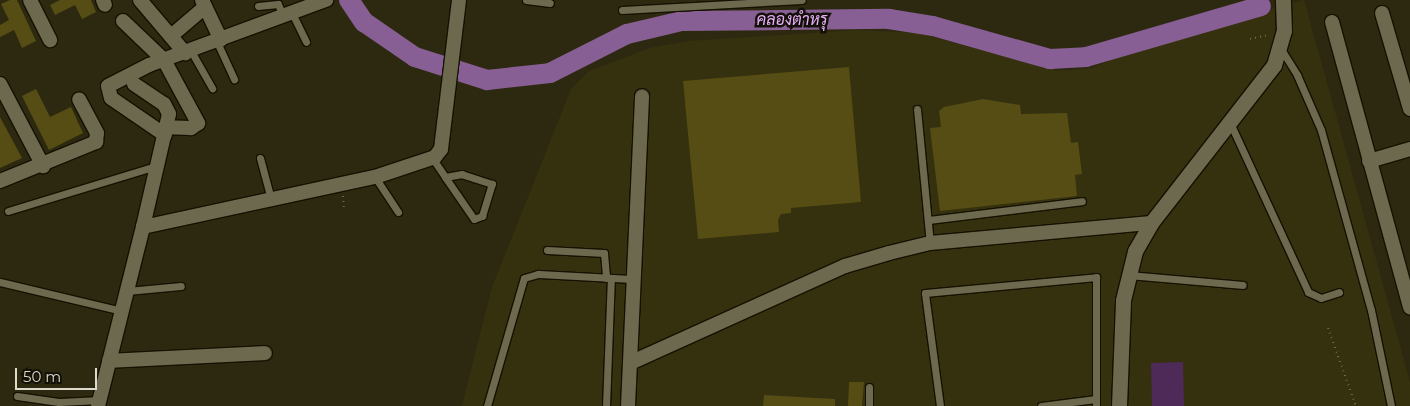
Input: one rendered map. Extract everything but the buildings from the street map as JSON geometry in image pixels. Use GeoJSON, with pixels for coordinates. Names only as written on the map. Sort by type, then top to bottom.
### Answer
{"type":"FeatureCollection","features":[{"type":"Feature","properties":{"kind":"street"},"geometry":{"type":"LineString","coordinates":[[30,0],[50,40]]}},
{"type":"Feature","properties":{"kind":"street"},"geometry":{"type":"LineString","coordinates":[[122,21],[164,60],[198,124],[191,128],[166,131],[112,98],[107,90],[164,60],[326,0]]}},
{"type":"Feature","properties":{"kind":"street"},"geometry":{"type":"LineString","coordinates":[[143,227],[375,177],[432,159],[441,149],[459,0]]}},
{"type":"Feature","properties":{"kind":"street"},"geometry":{"type":"LineString","coordinates":[[1119,406],[1126,274],[1151,222],[1231,125],[1281,49],[1284,31],[1283,0]]}},
{"type":"Feature","properties":{"kind":"street"},"geometry":{"type":"LineString","coordinates":[[148,3],[171,36],[188,52]]}},
{"type":"Feature","properties":{"kind":"street"},"geometry":{"type":"LineString","coordinates":[[171,36],[203,3],[219,41]]}},
{"type":"Feature","properties":{"kind":"street"},"geometry":{"type":"LineString","coordinates":[[1382,13],[1410,108]]}},
{"type":"Feature","properties":{"kind":"street"},"geometry":{"type":"LineString","coordinates":[[1332,22],[1410,305]]}},
{"type":"Feature","properties":{"kind":"street"},"geometry":{"type":"LineString","coordinates":[[0,84],[43,166]]}},
{"type":"Feature","properties":{"kind":"street"},"geometry":{"type":"LineString","coordinates":[[99,403],[166,131],[168,109],[134,84]]}},
{"type":"Feature","properties":{"kind":"street"},"geometry":{"type":"LineString","coordinates":[[628,406],[642,96]]}},
{"type":"Feature","properties":{"kind":"street"},"geometry":{"type":"LineString","coordinates":[[0,181],[43,166],[96,142],[97,133],[79,99]]}},
{"type":"Feature","properties":{"kind":"street"},"geometry":{"type":"LineString","coordinates":[[1369,160],[1410,149]]}},
{"type":"Feature","properties":{"kind":"street"},"geometry":{"type":"LineString","coordinates":[[630,363],[845,266],[930,243],[1151,222]]}},
{"type":"Feature","properties":{"kind":"street"},"geometry":{"type":"LineString","coordinates":[[109,361],[265,353]]}},
{"type":"Feature","properties":{"kind":"lane"},"geometry":{"type":"LineString","coordinates":[[526,0],[550,4]]}},
{"type":"Feature","properties":{"kind":"lane"},"geometry":{"type":"LineString","coordinates":[[622,10],[802,0]]}},
{"type":"Feature","properties":{"kind":"lane"},"geometry":{"type":"LineString","coordinates":[[258,6],[278,4],[288,15],[306,42]]}},
{"type":"Feature","properties":{"kind":"lane"},"geometry":{"type":"LineString","coordinates":[[219,41],[234,79]]}},
{"type":"Feature","properties":{"kind":"lane"},"geometry":{"type":"LineString","coordinates":[[1281,49],[1297,75],[1320,130],[1371,310],[1391,406]]}},
{"type":"Feature","properties":{"kind":"lane"},"geometry":{"type":"LineString","coordinates":[[188,52],[212,88]]}},
{"type":"Feature","properties":{"kind":"lane"},"geometry":{"type":"LineString","coordinates":[[917,109],[930,243]]}},
{"type":"Feature","properties":{"kind":"lane"},"geometry":{"type":"LineString","coordinates":[[1231,125],[1308,292],[1321,298],[1339,292]]}},
{"type":"Feature","properties":{"kind":"lane"},"geometry":{"type":"LineString","coordinates":[[260,158],[271,200]]}},
{"type":"Feature","properties":{"kind":"lane"},"geometry":{"type":"LineString","coordinates":[[432,159],[474,218],[482,216],[492,184],[462,174],[445,177]]}},
{"type":"Feature","properties":{"kind":"lane"},"geometry":{"type":"LineString","coordinates":[[8,211],[158,165]]}},
{"type":"Feature","properties":{"kind":"lane"},"geometry":{"type":"LineString","coordinates":[[375,177],[398,212]]}},
{"type":"Feature","properties":{"kind":"lane"},"geometry":{"type":"LineString","coordinates":[[928,220],[1082,201]]}},
{"type":"Feature","properties":{"kind":"lane"},"geometry":{"type":"LineString","coordinates":[[547,250],[604,253],[609,278],[606,406]]}},
{"type":"Feature","properties":{"kind":"lane"},"geometry":{"type":"LineString","coordinates":[[487,406],[524,278],[538,274],[633,279]]}},
{"type":"Feature","properties":{"kind":"lane"},"geometry":{"type":"LineString","coordinates":[[1126,274],[1243,285]]}},
{"type":"Feature","properties":{"kind":"lane"},"geometry":{"type":"LineString","coordinates":[[940,406],[925,293],[1096,277],[1096,402],[1041,406]]}},
{"type":"Feature","properties":{"kind":"lane"},"geometry":{"type":"LineString","coordinates":[[0,282],[122,311]]}},
{"type":"Feature","properties":{"kind":"lane"},"geometry":{"type":"LineString","coordinates":[[127,291],[182,286]]}},
{"type":"Feature","properties":{"kind":"lane"},"geometry":{"type":"LineString","coordinates":[[868,406],[869,387]]}},
{"type":"Feature","properties":{"kind":"lane"},"geometry":{"type":"LineString","coordinates":[[17,396],[59,402],[99,403]]}},
{"type":"Feature","properties":{"kind":"path"},"geometry":{"type":"LineString","coordinates":[[1250,39],[1284,31]]}},
{"type":"Feature","properties":{"kind":"path"},"geometry":{"type":"LineString","coordinates":[[1328,328],[1356,406]]}},
{"type":"Feature","properties":{"kind":"shaded area"},"geometry":{"type":"Polygon","coordinates":[[[1304,0],[1410,382],[1410,406],[462,406],[492,287],[571,89],[589,71],[650,48],[688,41],[858,30],[918,33],[1059,71],[1092,68],[1156,41],[1304,0]]]}},
{"type":"Feature","properties":{"kind":"shaded area"},"geometry":{"type":"Polygon","coordinates":[[[1183,362],[1184,406],[1152,406],[1151,363],[1183,362]]]}},
{"type":"Feature","properties":{"kind":"waterway","name":"คลองตำหรุ"},"geometry":{"type":"LineString","coordinates":[[349,0],[364,22],[415,57],[487,80],[550,73],[627,34],[682,21],[889,19],[933,26],[1050,59],[1086,57],[1261,6]]}}]}
